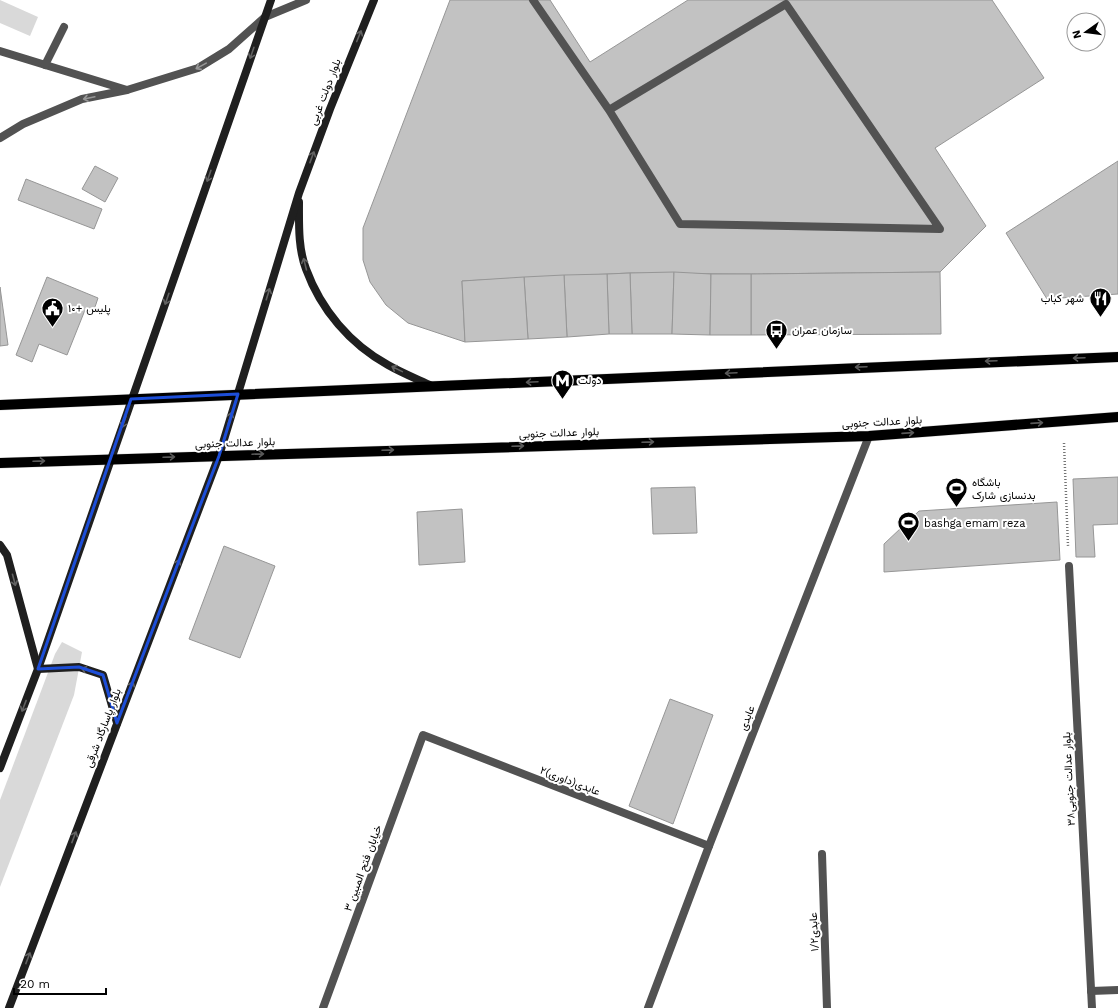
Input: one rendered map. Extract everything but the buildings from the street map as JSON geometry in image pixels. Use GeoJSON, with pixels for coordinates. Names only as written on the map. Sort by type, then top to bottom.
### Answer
{"type":"FeatureCollection","features":[{"type":"Feature","properties":{"kind":"main road"},"geometry":{"type":"LineString","coordinates":[[0,768],[38,669],[271,0]]}},
{"type":"Feature","properties":{"kind":"main road","name":"بلوار دولت غربی"},"geometry":{"type":"LineString","coordinates":[[238,394],[299,193],[330,109],[374,0]]}},
{"type":"Feature","properties":{"kind":"main road"},"geometry":{"type":"LineString","coordinates":[[299,193],[299,233],[305,268],[322,306],[353,341],[387,364],[432,386]]}},
{"type":"Feature","properties":{"kind":"main road"},"geometry":{"type":"LineString","coordinates":[[0,405],[1118,357]]}},
{"type":"Feature","properties":{"kind":"main road","name":"بلوار پاسارگاد شرقی"},"geometry":{"type":"LineString","coordinates":[[9,1008],[219,456],[238,394]]}},
{"type":"Feature","properties":{"kind":"main road","name":"بلوار عدالت جنوبی"},"geometry":{"type":"LineString","coordinates":[[0,463],[869,436],[1118,417]]}},
{"type":"Feature","properties":{"kind":"main road"},"geometry":{"type":"LineString","coordinates":[[0,545],[7,554],[38,669]]}},
{"type":"Feature","properties":{"kind":"main road"},"geometry":{"type":"LineString","coordinates":[[38,669],[79,667],[103,675],[117,723]]}},
{"type":"Feature","properties":{"kind":"street"},"geometry":{"type":"LineString","coordinates":[[0,138],[23,124],[82,99],[127,90],[198,68],[229,49],[265,17],[306,0]]}},
{"type":"Feature","properties":{"kind":"street"},"geometry":{"type":"LineString","coordinates":[[533,0],[609,110],[680,224],[940,229],[786,4],[609,110]]}},
{"type":"Feature","properties":{"kind":"street"},"geometry":{"type":"LineString","coordinates":[[45,65],[64,27]]}},
{"type":"Feature","properties":{"kind":"street"},"geometry":{"type":"LineString","coordinates":[[0,51],[127,90]]}},
{"type":"Feature","properties":{"kind":"street","name":"عابدی"},"geometry":{"type":"LineString","coordinates":[[648,1008],[708,846],[869,436]]}},
{"type":"Feature","properties":{"kind":"street","name":"بلوار عدالت جنوبی۳۸"},"geometry":{"type":"LineString","coordinates":[[1069,566],[1092,1008]]}},
{"type":"Feature","properties":{"kind":"street","name":"۲عابدی(داوری)"},"geometry":{"type":"LineString","coordinates":[[423,735],[708,846]]}},
{"type":"Feature","properties":{"kind":"street","name":"خیابان فتح المبین ۳"},"geometry":{"type":"LineString","coordinates":[[324,1008],[423,735]]}},
{"type":"Feature","properties":{"kind":"street","name":"عابدی۱/۲"},"geometry":{"type":"LineString","coordinates":[[822,854],[827,1008]]}},
{"type":"Feature","properties":{"kind":"street"},"geometry":{"type":"LineString","coordinates":[[1091,991],[1118,990]]}},
{"type":"Feature","properties":{"kind":"path"},"geometry":{"type":"LineString","coordinates":[[1063,421],[1069,566]]}},
{"type":"Feature","properties":{"kind":"highlighted area"},"geometry":{"type":"Polygon","coordinates":[[[238,394],[219,456],[117,723],[103,675],[79,667],[38,669],[131,399],[238,394]]]}},
{"type":"Feature","properties":{"kind":"shaded area"},"geometry":{"type":"Polygon","coordinates":[[[0,0],[38,17],[30,36],[0,23],[0,0]]]}},
{"type":"Feature","properties":{"kind":"shaded area"},"geometry":{"type":"Polygon","coordinates":[[[62,642],[82,652],[74,695],[0,887],[0,800],[55,654],[62,642]]]}},
{"type":"Feature","properties":{"kind":"place","name":"شهر کباب"},"geometry":{"type":"Point","coordinates":[1100,318]}},
{"type":"Feature","properties":{"kind":"place","name":"پلیس +۱۰"},"geometry":{"type":"Point","coordinates":[52,328]}},
{"type":"Feature","properties":{"kind":"place","name":"سازمان عمران"},"geometry":{"type":"Point","coordinates":[777,350]}},
{"type":"Feature","properties":{"kind":"place","name":"دولت"},"geometry":{"type":"Point","coordinates":[562,400]}},
{"type":"Feature","properties":{"kind":"place","name":"باشگاه بدنسازی شارک"},"geometry":{"type":"Point","coordinates":[957,508]}},
{"type":"Feature","properties":{"kind":"place","name":"bashga emam reza"},"geometry":{"type":"Point","coordinates":[908,542]}}]}
